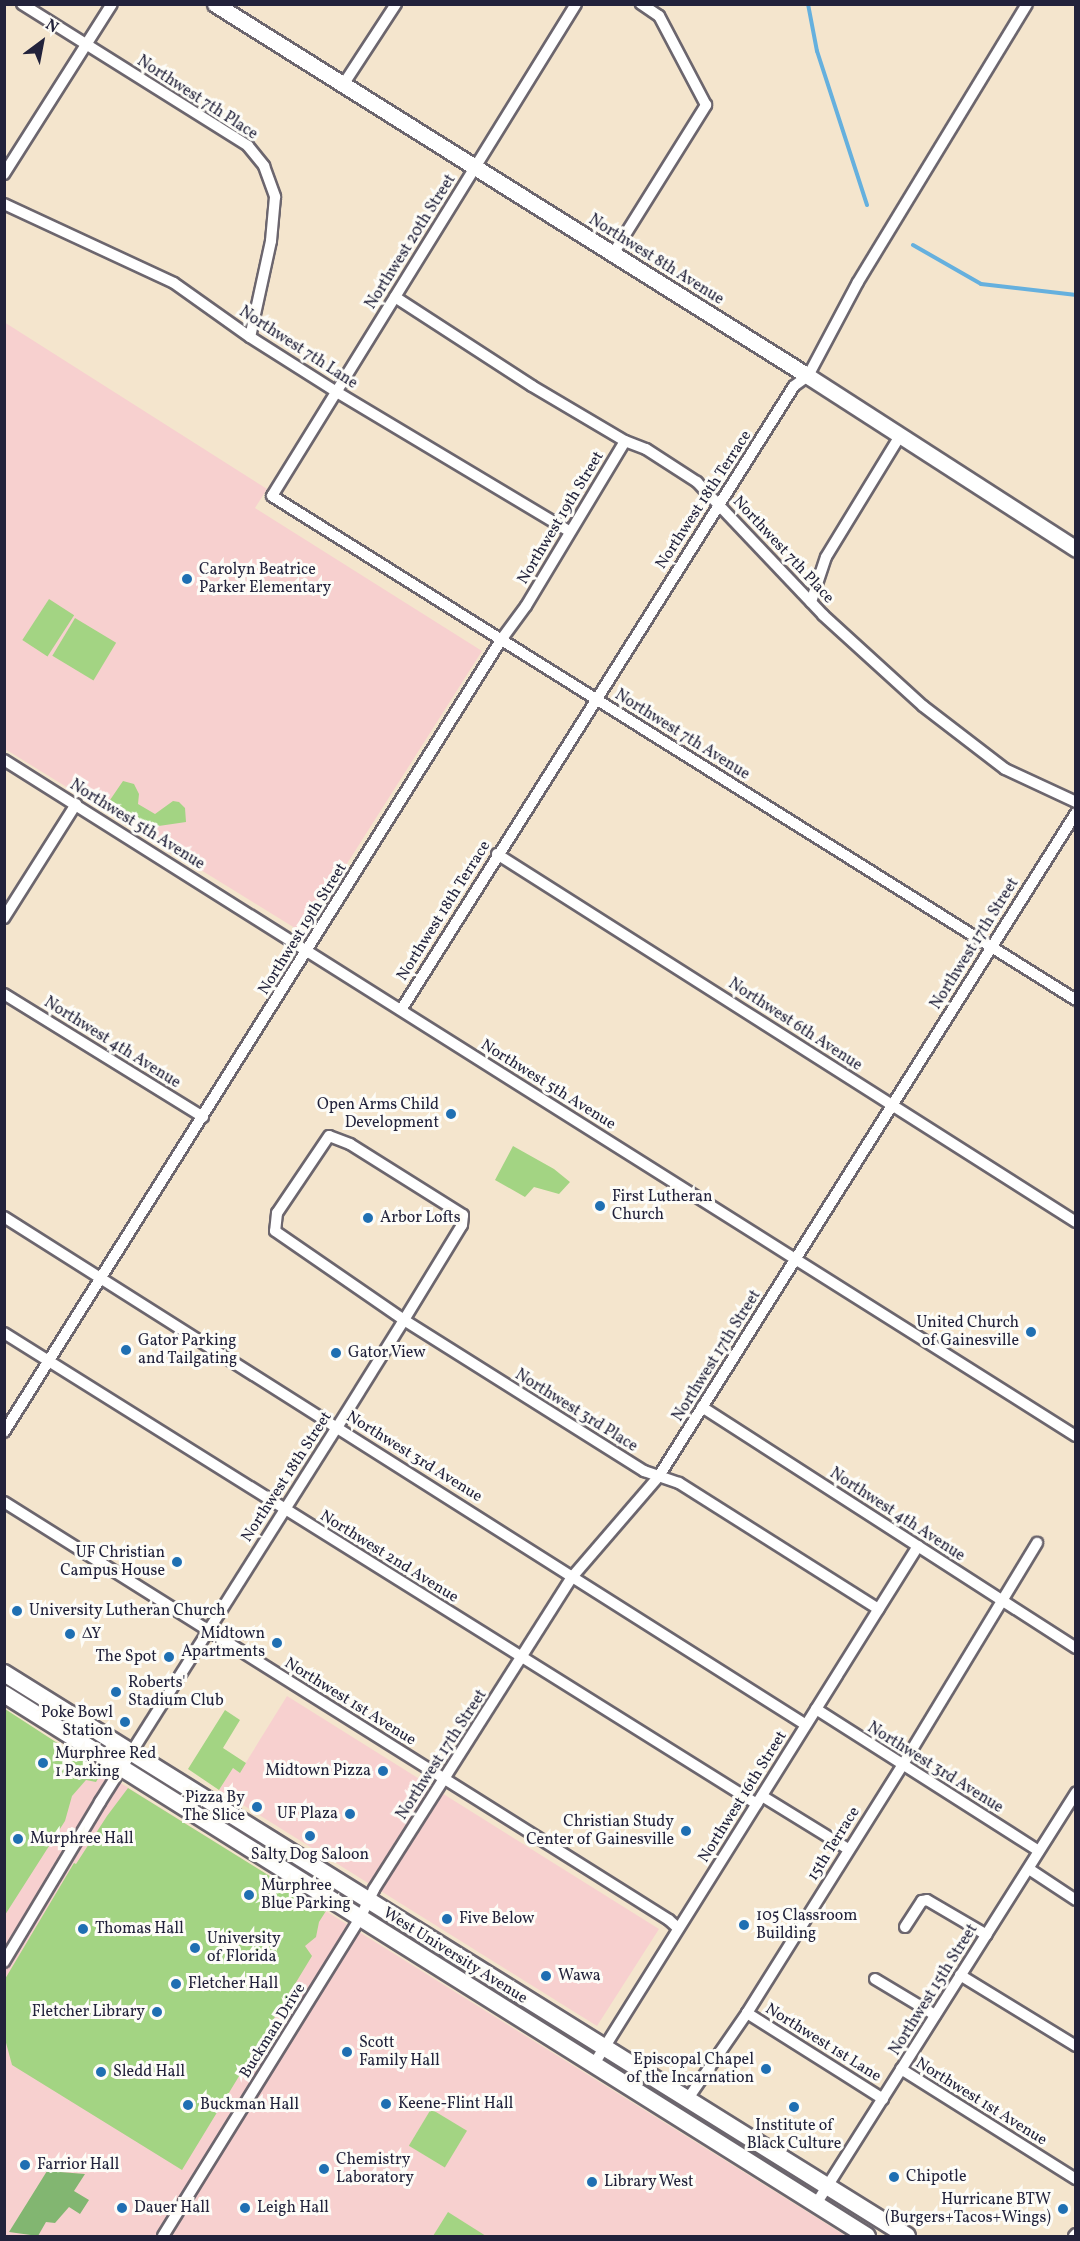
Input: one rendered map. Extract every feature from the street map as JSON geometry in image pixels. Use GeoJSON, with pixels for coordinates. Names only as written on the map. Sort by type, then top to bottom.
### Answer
{"type":"FeatureCollection","features":[{"type":"Feature","properties":{"kind":"main road","name":"West University Avenue"},"geometry":{"type":"LineString","coordinates":[[4,1673],[907,2236]]}},
{"type":"Feature","properties":{"kind":"main road","name":"West University Avenue"},"geometry":{"type":"LineString","coordinates":[[4,1694],[867,2236]]}},
{"type":"Feature","properties":{"kind":"street","name":"Northwest 7th Place"},"geometry":{"type":"LineString","coordinates":[[22,4],[248,146],[264,166],[275,197],[272,230],[250,337]]}},
{"type":"Feature","properties":{"kind":"street"},"geometry":{"type":"LineString","coordinates":[[4,174],[112,4]]}},
{"type":"Feature","properties":{"kind":"street","name":"Northwest 8th Avenue"},"geometry":{"type":"LineString","coordinates":[[215,4],[808,376],[1076,549]]}},
{"type":"Feature","properties":{"kind":"street"},"geometry":{"type":"LineString","coordinates":[[344,85],[396,4]]}},
{"type":"Feature","properties":{"kind":"street","name":"Northwest 20th Street"},"geometry":{"type":"LineString","coordinates":[[272,496],[576,4]]}},
{"type":"Feature","properties":{"kind":"street"},"geometry":{"type":"LineString","coordinates":[[613,254],[706,105],[659,16],[641,4]]}},
{"type":"Feature","properties":{"kind":"street","name":"Northwest 18th Terrace"},"geometry":{"type":"LineString","coordinates":[[401,1010],[497,854],[794,386],[808,376],[858,282],[1028,4]]}},
{"type":"Feature","properties":{"kind":"street","name":"Northwest 7th Lane"},"geometry":{"type":"LineString","coordinates":[[4,204],[174,283],[250,337],[335,391],[569,531]]}},
{"type":"Feature","properties":{"kind":"street","name":"Northwest 7th Place"},"geometry":{"type":"LineString","coordinates":[[395,297],[532,386],[625,441],[654,454],[697,482],[719,503],[777,569],[923,706],[1005,769],[1076,802]]}},
{"type":"Feature","properties":{"kind":"street"},"geometry":{"type":"LineString","coordinates":[[811,602],[826,557],[900,436]]}},
{"type":"Feature","properties":{"kind":"street","name":"Northwest 19th Street"},"geometry":{"type":"LineString","coordinates":[[4,1432],[501,640],[526,606],[625,441]]}},
{"type":"Feature","properties":{"kind":"street","name":"Northwest 7th Avenue"},"geometry":{"type":"LineString","coordinates":[[272,496],[1076,1000]]}},
{"type":"Feature","properties":{"kind":"street","name":"Northwest 5th Avenue"},"geometry":{"type":"LineString","coordinates":[[4,760],[1076,1436]]}},
{"type":"Feature","properties":{"kind":"street"},"geometry":{"type":"LineString","coordinates":[[4,918],[76,804]]}},
{"type":"Feature","properties":{"kind":"street","name":"Northwest 17th Street"},"geometry":{"type":"LineString","coordinates":[[368,1902],[573,1576],[659,1476],[890,1105],[1076,813]]}},
{"type":"Feature","properties":{"kind":"street","name":"Northwest 6th Avenue"},"geometry":{"type":"LineString","coordinates":[[497,854],[1076,1222]]}},
{"type":"Feature","properties":{"kind":"street","name":"Northwest 4th Avenue"},"geometry":{"type":"LineString","coordinates":[[4,994],[203,1118]]}},
{"type":"Feature","properties":{"kind":"street","name":"Northwest 3rd Place"},"geometry":{"type":"LineString","coordinates":[[463,1215],[350,1144],[329,1136],[275,1220],[275,1232],[404,1320],[644,1471],[679,1483],[878,1609]]}},
{"type":"Feature","properties":{"kind":"street","name":"Northwest 18th Street"},"geometry":{"type":"LineString","coordinates":[[4,1962],[208,1630],[404,1320],[462,1225],[463,1215]]}},
{"type":"Feature","properties":{"kind":"street","name":"Northwest 3rd Avenue"},"geometry":{"type":"LineString","coordinates":[[4,1217],[338,1426],[806,1725]]}},
{"type":"Feature","properties":{"kind":"street","name":"Northwest 2nd Avenue"},"geometry":{"type":"LineString","coordinates":[[4,1333],[522,1659],[760,1800],[848,1849]]}},
{"type":"Feature","properties":{"kind":"street","name":"Northwest 4th Avenue"},"geometry":{"type":"LineString","coordinates":[[702,1407],[1076,1648]]}},
{"type":"Feature","properties":{"kind":"street","name":"Northwest 1st Avenue"},"geometry":{"type":"LineString","coordinates":[[4,1502],[669,1920],[678,1928]]}},
{"type":"Feature","properties":{"kind":"street","name":"15th Terrace"},"geometry":{"type":"LineString","coordinates":[[687,2100],[747,2013],[902,1766],[1037,1543]]}},
{"type":"Feature","properties":{"kind":"street","name":"Northwest 16th Street"},"geometry":{"type":"LineString","coordinates":[[594,2064],[918,1546]]}},
{"type":"Feature","properties":{"kind":"street","name":"Northwest 3rd Avenue"},"geometry":{"type":"LineString","coordinates":[[816,1709],[902,1766],[1039,1851]]}},
{"type":"Feature","properties":{"kind":"street","name":"Northwest 15th Street"},"geometry":{"type":"LineString","coordinates":[[816,2204],[1076,1792]]}},
{"type":"Feature","properties":{"kind":"street"},"geometry":{"type":"LineString","coordinates":[[1029,1869],[1076,1900]]}},
{"type":"Feature","properties":{"kind":"street"},"geometry":{"type":"LineString","coordinates":[[905,1927],[922,1901],[927,1900],[987,1935]]}},
{"type":"Feature","properties":{"kind":"street","name":"Buckman Drive"},"geometry":{"type":"LineString","coordinates":[[164,2236],[368,1902]]}},
{"type":"Feature","properties":{"kind":"street"},"geometry":{"type":"LineString","coordinates":[[960,1975],[1076,2046]]}},
{"type":"Feature","properties":{"kind":"street"},"geometry":{"type":"LineString","coordinates":[[875,1979],[935,2015]]}},
{"type":"Feature","properties":{"kind":"street","name":"Northwest 1st Lane"},"geometry":{"type":"LineString","coordinates":[[747,2013],[883,2098]]}},
{"type":"Feature","properties":{"kind":"street","name":"Northwest 1st Avenue"},"geometry":{"type":"LineString","coordinates":[[901,2069],[1076,2179]]}},
{"type":"Feature","properties":{"kind":"shaded area","name":"Carolyn Beatrice Parker Elementary"},"geometry":{"type":"Polygon","coordinates":[[[4,322],[267,489],[255,508],[482,651],[303,933],[5,749],[4,322]]]}},
{"type":"Feature","properties":{"kind":"shaded area"},"geometry":{"type":"Polygon","coordinates":[[[287,1696],[659,1929],[597,2026],[219,1790],[233,1768],[240,1772],[287,1696]]]}},
{"type":"Feature","properties":{"kind":"shaded area","name":"University of Florida"},"geometry":{"type":"Polygon","coordinates":[[[4,1709],[87,1762],[846,2236],[5,2236],[4,1709]]]}},
{"type":"Feature","properties":{"kind":"green space"},"geometry":{"type":"Polygon","coordinates":[[[49,599],[74,615],[47,656],[22,640],[49,599]]]}},
{"type":"Feature","properties":{"kind":"green space"},"geometry":{"type":"Polygon","coordinates":[[[75,618],[116,643],[93,680],[52,656],[75,618]]]}},
{"type":"Feature","properties":{"kind":"green space"},"geometry":{"type":"Polygon","coordinates":[[[123,781],[134,784],[139,794],[138,804],[155,814],[173,801],[179,802],[185,808],[186,822],[145,828],[110,800],[123,781]]]}},
{"type":"Feature","properties":{"kind":"green space"},"geometry":{"type":"Polygon","coordinates":[[[513,1146],[554,1169],[570,1182],[559,1194],[534,1187],[525,1197],[495,1180],[513,1146]]]}},
{"type":"Feature","properties":{"kind":"green space"},"geometry":{"type":"Polygon","coordinates":[[[5,1709],[102,1772],[96,1782],[86,1780],[72,1796],[65,1821],[5,1915],[5,1709]]]}},
{"type":"Feature","properties":{"kind":"green space"},"geometry":{"type":"Polygon","coordinates":[[[225,1710],[240,1720],[223,1748],[246,1763],[240,1773],[233,1768],[219,1790],[188,1769],[225,1710]]]}},
{"type":"Feature","properties":{"kind":"green space"},"geometry":{"type":"Polygon","coordinates":[[[128,1788],[326,1911],[319,1922],[316,1937],[305,1946],[312,1956],[182,2170],[12,2065],[5,2039],[5,1979],[74,1863],[76,1864],[128,1788]]]}},
{"type":"Feature","properties":{"kind":"green space"},"geometry":{"type":"Polygon","coordinates":[[[431,2109],[467,2131],[445,2167],[409,2146],[431,2109]]]}},
{"type":"Feature","properties":{"kind":"green space"},"geometry":{"type":"Polygon","coordinates":[[[47,2171],[85,2174],[74,2191],[89,2200],[80,2214],[69,2207],[55,2223],[46,2222],[38,2236],[9,2232],[47,2171]]]}},
{"type":"Feature","properties":{"kind":"green space"},"geometry":{"type":"Polygon","coordinates":[[[448,2212],[486,2236],[433,2236],[448,2212]]]}},
{"type":"Feature","properties":{"kind":"waterway"},"geometry":{"type":"LineString","coordinates":[[808,4],[817,51],[867,205]]}},
{"type":"Feature","properties":{"kind":"waterway"},"geometry":{"type":"LineString","coordinates":[[913,245],[981,284],[1076,295]]}},
{"type":"Feature","properties":{"kind":"place","name":"Carolyn Beatrice Parker Elementary"},"geometry":{"type":"Point","coordinates":[187,579]}},
{"type":"Feature","properties":{"kind":"place","name":"Open Arms Child Development"},"geometry":{"type":"Point","coordinates":[451,1114]}},
{"type":"Feature","properties":{"kind":"place","name":"First Lutheran Church"},"geometry":{"type":"Point","coordinates":[600,1206]}},
{"type":"Feature","properties":{"kind":"place","name":"Arbor Lofts"},"geometry":{"type":"Point","coordinates":[368,1218]}},
{"type":"Feature","properties":{"kind":"place","name":"United Church of Gainesville"},"geometry":{"type":"Point","coordinates":[1031,1332]}},
{"type":"Feature","properties":{"kind":"place","name":"Gator Parking and Tailgating"},"geometry":{"type":"Point","coordinates":[126,1350]}},
{"type":"Feature","properties":{"kind":"place","name":"Gator View"},"geometry":{"type":"Point","coordinates":[336,1353]}},
{"type":"Feature","properties":{"kind":"place","name":"UF Christian Campus House"},"geometry":{"type":"Point","coordinates":[177,1562]}},
{"type":"Feature","properties":{"kind":"place","name":"University Lutheran Church"},"geometry":{"type":"Point","coordinates":[17,1611]}},
{"type":"Feature","properties":{"kind":"place","name":"ΔΥ"},"geometry":{"type":"Point","coordinates":[70,1634]}},
{"type":"Feature","properties":{"kind":"place","name":"Midtown Apartments"},"geometry":{"type":"Point","coordinates":[277,1643]}},
{"type":"Feature","properties":{"kind":"place","name":"The Spot"},"geometry":{"type":"Point","coordinates":[169,1657]}},
{"type":"Feature","properties":{"kind":"place","name":"Roberts' Stadium Club"},"geometry":{"type":"Point","coordinates":[116,1692]}},
{"type":"Feature","properties":{"kind":"place","name":"Poke Bowl Station"},"geometry":{"type":"Point","coordinates":[125,1722]}},
{"type":"Feature","properties":{"kind":"place","name":"Murphree Red 1 Parking"},"geometry":{"type":"Point","coordinates":[43,1763]}},
{"type":"Feature","properties":{"kind":"place","name":"Midtown Pizza"},"geometry":{"type":"Point","coordinates":[383,1771]}},
{"type":"Feature","properties":{"kind":"place","name":"Pizza By The Slice"},"geometry":{"type":"Point","coordinates":[257,1807]}},
{"type":"Feature","properties":{"kind":"place","name":"UF Plaza"},"geometry":{"type":"Point","coordinates":[350,1814]}},
{"type":"Feature","properties":{"kind":"place","name":"Christian Study Center of Gainesville"},"geometry":{"type":"Point","coordinates":[686,1831]}},
{"type":"Feature","properties":{"kind":"place","name":"Salty Dog Saloon"},"geometry":{"type":"Point","coordinates":[310,1836]}},
{"type":"Feature","properties":{"kind":"place","name":"Murphree Hall"},"geometry":{"type":"Point","coordinates":[18,1839]}},
{"type":"Feature","properties":{"kind":"place","name":"Murphree Blue Parking"},"geometry":{"type":"Point","coordinates":[249,1895]}},
{"type":"Feature","properties":{"kind":"place","name":"Five Below"},"geometry":{"type":"Point","coordinates":[447,1919]}},
{"type":"Feature","properties":{"kind":"place","name":"105 Classroom Building"},"geometry":{"type":"Point","coordinates":[744,1925]}},
{"type":"Feature","properties":{"kind":"place","name":"Thomas Hall"},"geometry":{"type":"Point","coordinates":[83,1929]}},
{"type":"Feature","properties":{"kind":"place","name":"University of Florida"},"geometry":{"type":"Point","coordinates":[195,1948]}},
{"type":"Feature","properties":{"kind":"place","name":"Wawa"},"geometry":{"type":"Point","coordinates":[546,1976]}},
{"type":"Feature","properties":{"kind":"place","name":"Fletcher Hall"},"geometry":{"type":"Point","coordinates":[176,1984]}},
{"type":"Feature","properties":{"kind":"place","name":"Fletcher Library"},"geometry":{"type":"Point","coordinates":[157,2012]}},
{"type":"Feature","properties":{"kind":"place","name":"Scott Family Hall"},"geometry":{"type":"Point","coordinates":[347,2052]}},
{"type":"Feature","properties":{"kind":"place","name":"Episcopal Chapel of the Incarnation"},"geometry":{"type":"Point","coordinates":[766,2069]}},
{"type":"Feature","properties":{"kind":"place","name":"Sledd Hall"},"geometry":{"type":"Point","coordinates":[101,2072]}},
{"type":"Feature","properties":{"kind":"place","name":"Keene-Flint Hall"},"geometry":{"type":"Point","coordinates":[386,2104]}},
{"type":"Feature","properties":{"kind":"place","name":"Buckman Hall"},"geometry":{"type":"Point","coordinates":[188,2105]}},
{"type":"Feature","properties":{"kind":"place","name":"Institute of Black Culture"},"geometry":{"type":"Point","coordinates":[794,2107]}},
{"type":"Feature","properties":{"kind":"place","name":"Farrior Hall"},"geometry":{"type":"Point","coordinates":[25,2165]}},
{"type":"Feature","properties":{"kind":"place","name":"Chemistry Laboratory"},"geometry":{"type":"Point","coordinates":[324,2169]}},
{"type":"Feature","properties":{"kind":"place","name":"Chipotle"},"geometry":{"type":"Point","coordinates":[894,2177]}},
{"type":"Feature","properties":{"kind":"place","name":"Library West"},"geometry":{"type":"Point","coordinates":[592,2182]}},
{"type":"Feature","properties":{"kind":"place","name":"Dauer Hall"},"geometry":{"type":"Point","coordinates":[122,2208]}},
{"type":"Feature","properties":{"kind":"place","name":"Leigh Hall"},"geometry":{"type":"Point","coordinates":[245,2208]}},
{"type":"Feature","properties":{"kind":"place","name":"Hurricane BTW (Burgers+Tacos+Wings)"},"geometry":{"type":"Point","coordinates":[1063,2209]}}]}
